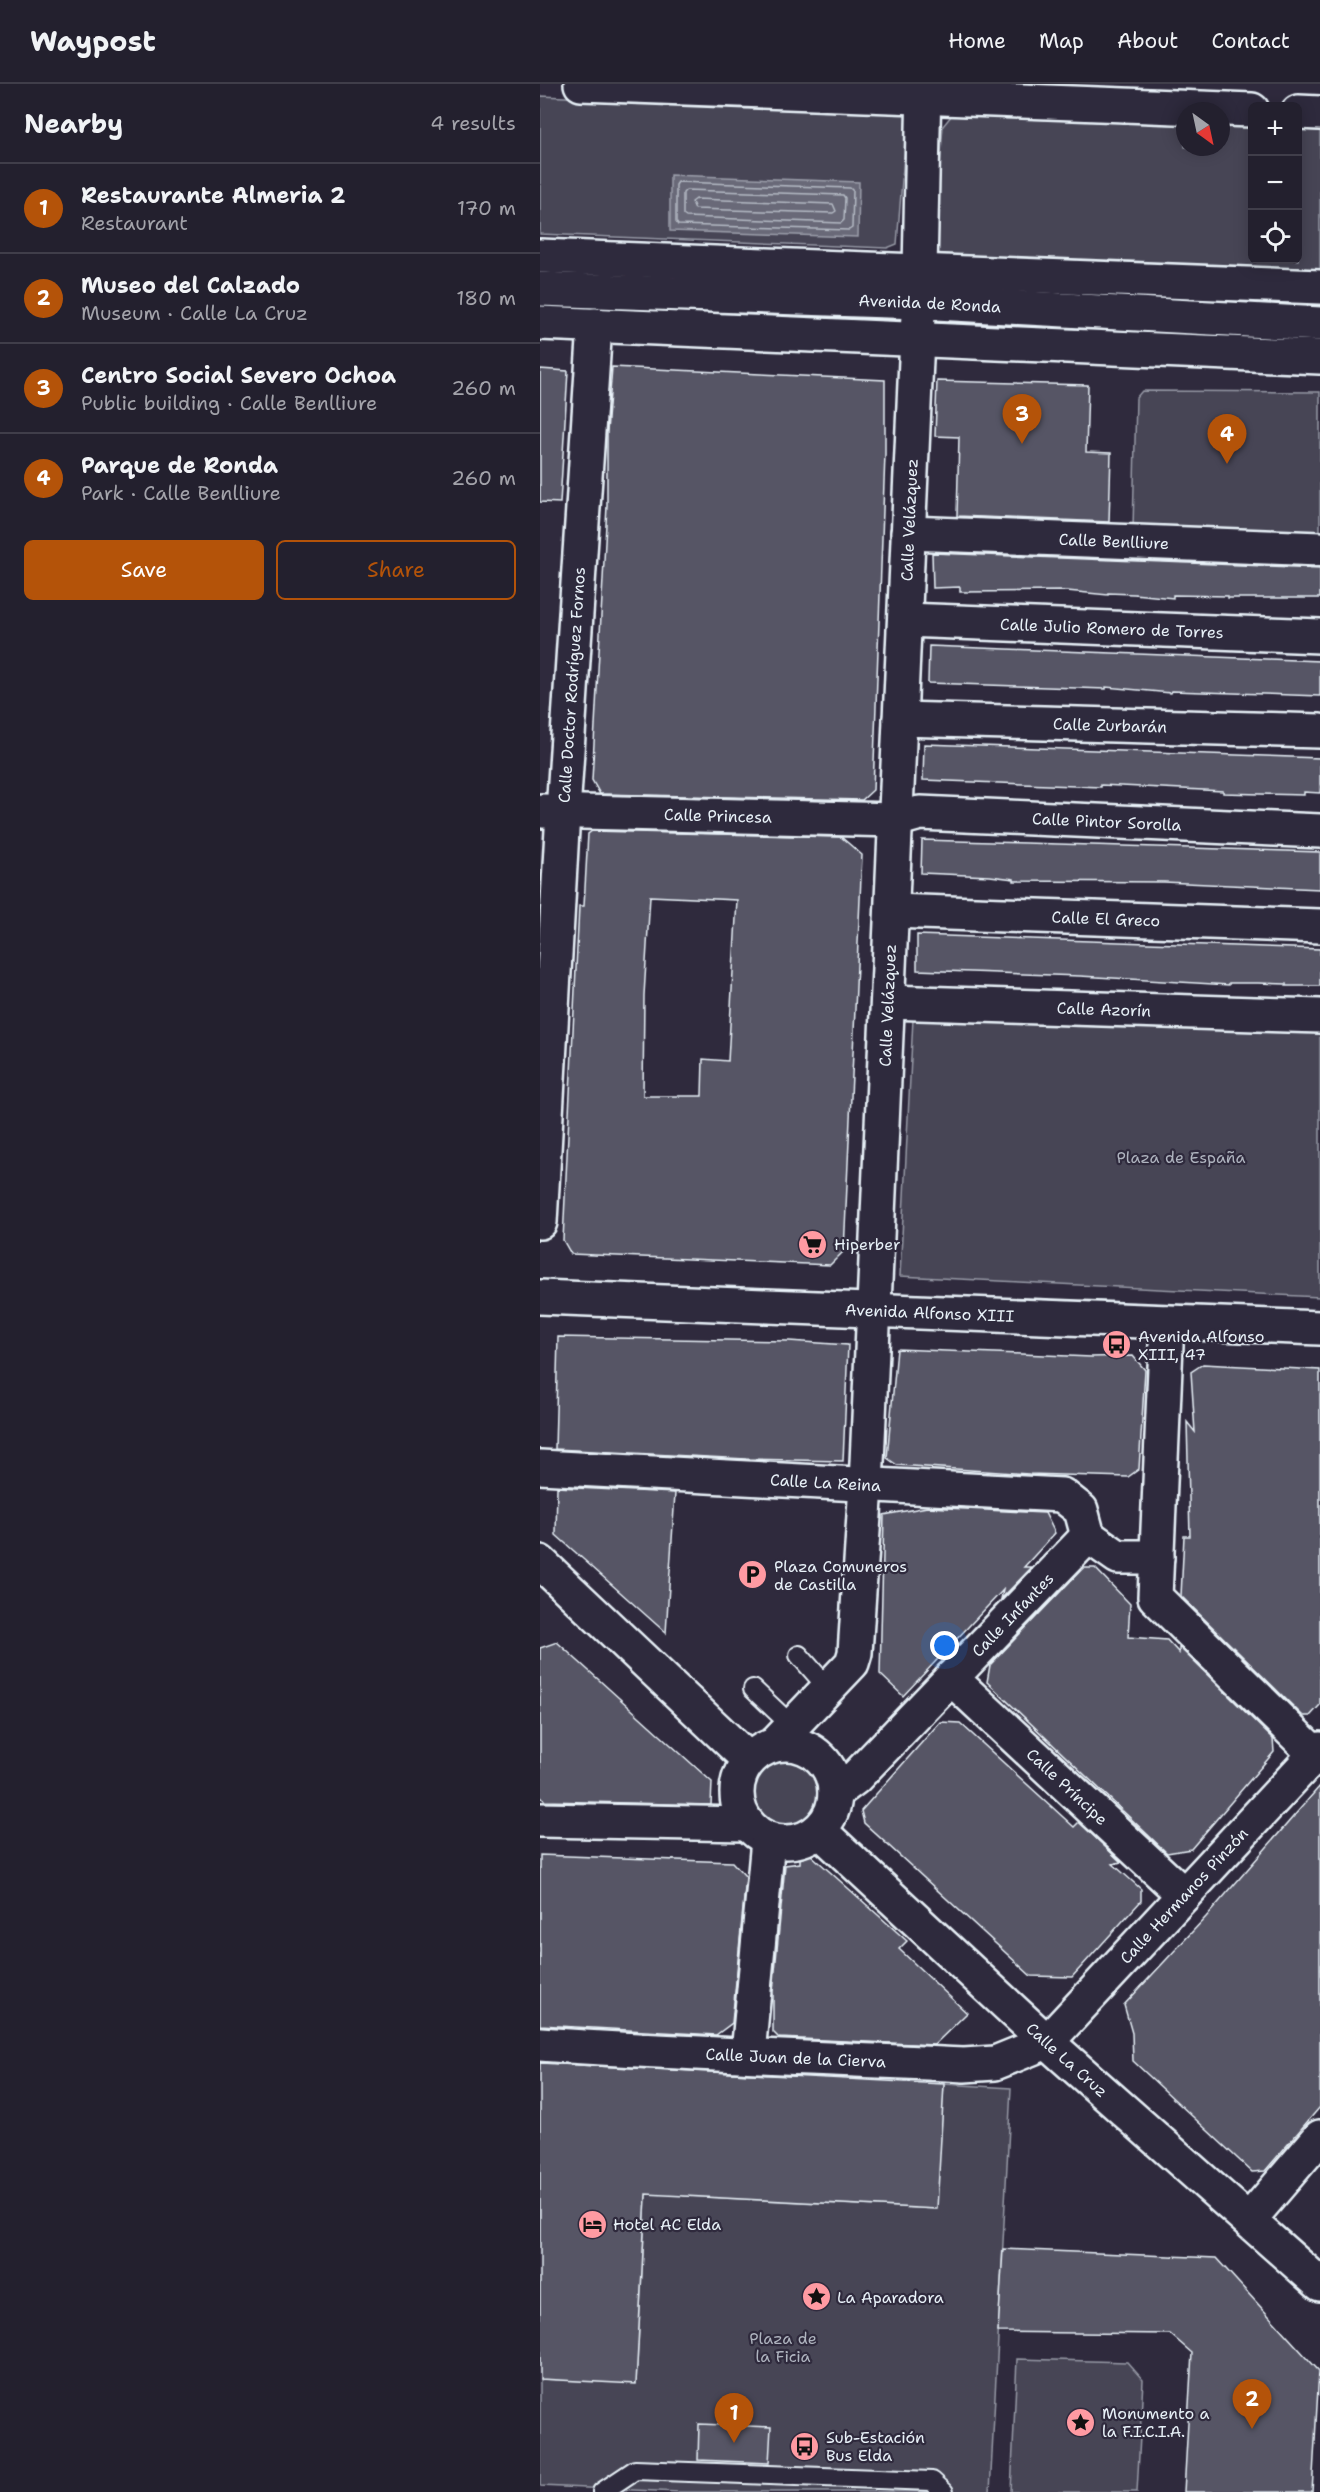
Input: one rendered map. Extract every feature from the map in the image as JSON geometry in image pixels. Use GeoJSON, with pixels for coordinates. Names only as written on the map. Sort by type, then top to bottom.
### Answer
{"type":"FeatureCollection","features":[{"type":"Feature","properties":{"kind":"street"},"geometry":{"type":"LineString","coordinates":[[581,84],[923,91],[1248,110]]}},
{"type":"Feature","properties":{"kind":"street","name":"Calle Velázquez"},"geometry":{"type":"LineString","coordinates":[[771,1744],[852,1663],[855,1653],[866,1485],[917,339],[923,91]]}},
{"type":"Feature","properties":{"kind":"street"},"geometry":{"type":"LineString","coordinates":[[1302,112],[1320,113]]}},
{"type":"Feature","properties":{"kind":"street","name":"Avenida de Ronda"},"geometry":{"type":"LineString","coordinates":[[540,255],[1320,287]]}},
{"type":"Feature","properties":{"kind":"street","name":"Avenida de Ronda"},"geometry":{"type":"LineString","coordinates":[[540,289],[918,302],[1320,324]]}},
{"type":"Feature","properties":{"kind":"street"},"geometry":{"type":"LineString","coordinates":[[540,322],[1320,357]]}},
{"type":"Feature","properties":{"kind":"street","name":"Calle Doctor Rodríguez Fornos"},"geometry":{"type":"LineString","coordinates":[[540,1222],[551,812],[595,325]]}},
{"type":"Feature","properties":{"kind":"street","name":"Calle Benlliure"},"geometry":{"type":"LineString","coordinates":[[908,533],[1320,549]]}},
{"type":"Feature","properties":{"kind":"street","name":"Calle Julio Romero de Torres"},"geometry":{"type":"LineString","coordinates":[[904,620],[1320,636]]}},
{"type":"Feature","properties":{"kind":"street","name":"Calle Zurbarán"},"geometry":{"type":"LineString","coordinates":[[900,719],[1320,731]]}},
{"type":"Feature","properties":{"kind":"street","name":"Calle Princesa"},"geometry":{"type":"LineString","coordinates":[[551,812],[895,820]]}},
{"type":"Feature","properties":{"kind":"street","name":"Calle Pintor Sorolla"},"geometry":{"type":"LineString","coordinates":[[895,820],[920,813],[1320,831]]}},
{"type":"Feature","properties":{"kind":"street","name":"Calle El Greco"},"geometry":{"type":"LineString","coordinates":[[891,911],[1320,926]]}},
{"type":"Feature","properties":{"kind":"street","name":"Calle Azorín"},"geometry":{"type":"LineString","coordinates":[[888,1002],[1320,1016]]}},
{"type":"Feature","properties":{"kind":"street","name":"Avenida Alfonso XIII"},"geometry":{"type":"LineString","coordinates":[[540,1297],[1320,1328]]}},
{"type":"Feature","properties":{"kind":"street"},"geometry":{"type":"LineString","coordinates":[[1167,1322],[1155,1597],[1318,1754]]}},
{"type":"Feature","properties":{"kind":"street","name":"Calle La Reina"},"geometry":{"type":"LineString","coordinates":[[540,1467],[1062,1495],[1081,1510],[1088,1536]]}},
{"type":"Feature","properties":{"kind":"street"},"geometry":{"type":"LineString","coordinates":[[1088,1536],[1118,1557],[1157,1557]]}},
{"type":"Feature","properties":{"kind":"street","name":"Calle Infantes"},"geometry":{"type":"LineString","coordinates":[[835,1793],[855,1778],[1088,1536]]}},
{"type":"Feature","properties":{"kind":"street"},"geometry":{"type":"LineString","coordinates":[[540,1562],[771,1744],[796,1745],[816,1754],[830,1772],[835,1793],[833,1807],[819,1830],[800,1841],[779,1842],[757,1832],[540,1820]]}},
{"type":"Feature","properties":{"kind":"street","name":"Calle Príncipe"},"geometry":{"type":"LineString","coordinates":[[951,1678],[1184,1895]]}},
{"type":"Feature","properties":{"kind":"street"},"geometry":{"type":"LineString","coordinates":[[748,2055],[757,1832],[737,1803],[736,1792],[742,1770],[771,1744]]}},
{"type":"Feature","properties":{"kind":"street","name":"Calle Hermanos Pinzón"},"geometry":{"type":"LineString","coordinates":[[1047,2042],[1318,1754]]}},
{"type":"Feature","properties":{"kind":"street","name":"Calle La Cruz"},"geometry":{"type":"LineString","coordinates":[[819,1830],[1047,2042],[1320,2284]]}},
{"type":"Feature","properties":{"kind":"street","name":"Calle Juan de la Cierva"},"geometry":{"type":"LineString","coordinates":[[540,2044],[675,2054],[964,2065],[995,2063],[1047,2042]]}},
{"type":"Feature","properties":{"kind":"street"},"geometry":{"type":"LineString","coordinates":[[1249,2220],[1320,2138]]}},
{"type":"Feature","properties":{"kind":"lane"},"geometry":{"type":"LineString","coordinates":[[799,1655],[827,1687]]}},
{"type":"Feature","properties":{"kind":"lane"},"geometry":{"type":"LineString","coordinates":[[753,1689],[771,1744]]}},
{"type":"Feature","properties":{"kind":"lane"},"geometry":{"type":"LineString","coordinates":[[602,2492],[635,2470],[932,2481],[944,2492]]}},
{"type":"Feature","properties":{"kind":"green space"},"geometry":{"type":"Polygon","coordinates":[[[540,96],[901,111],[907,116],[897,244],[887,248],[540,234],[540,96]]]}},
{"type":"Feature","properties":{"kind":"green space"},"geometry":{"type":"Polygon","coordinates":[[[952,115],[1176,125],[1176,156],[1230,156],[1230,127],[1248,128],[1248,264],[1302,264],[1302,130],[1320,131],[1320,269],[941,256],[934,247],[943,126],[952,115]]]}},
{"type":"Feature","properties":{"kind":"green space"},"geometry":{"type":"Polygon","coordinates":[[[1142,391],[1320,392],[1320,537],[1133,530],[1136,398],[1142,391]]]}},
{"type":"Feature","properties":{"kind":"green space","name":"Plaza de España"},"geometry":{"type":"Polygon","coordinates":[[[930,1015],[1320,1030],[1320,1297],[900,1276],[913,1019],[930,1015]]]}},
{"type":"Feature","properties":{"kind":"green space"},"geometry":{"type":"Polygon","coordinates":[[[786,1760],[799,1763],[810,1770],[817,1781],[820,1794],[817,1807],[810,1818],[799,1825],[786,1828],[773,1825],[762,1818],[755,1807],[752,1794],[755,1781],[762,1770],[773,1763],[786,1760]]]}},
{"type":"Feature","properties":{"kind":"green space","name":"Plaza de la Ficia"},"geometry":{"type":"Polygon","coordinates":[[[653,2069],[684,2196],[936,2209],[944,2084],[1011,2088],[990,2492],[680,2492],[540,2486],[540,2379],[636,2383],[653,2069]]]}},
{"type":"Feature","properties":{"kind":"green space"},"geometry":{"type":"Polygon","coordinates":[[[1017,2359],[1127,2362],[1143,2380],[1137,2492],[1011,2492],[1017,2359]]]}},
{"type":"Feature","properties":{"kind":"water"},"geometry":{"type":"Polygon","coordinates":[[[670,175],[859,182],[858,237],[670,231],[670,175]]]}},
{"type":"Feature","properties":{"kind":"building"},"geometry":{"type":"Polygon","coordinates":[[[612,367],[885,380],[885,454],[873,790],[862,800],[600,794],[592,780],[607,506],[607,432],[612,367]]]}},
{"type":"Feature","properties":{"kind":"building"},"geometry":{"type":"Polygon","coordinates":[[[540,369],[568,371],[560,503],[540,502],[540,369]]]}},
{"type":"Feature","properties":{"kind":"building"},"geometry":{"type":"Polygon","coordinates":[[[937,381],[1088,385],[1086,452],[1111,453],[1109,522],[957,516],[959,437],[935,436],[937,381]]]}},
{"type":"Feature","properties":{"kind":"building"},"geometry":{"type":"Polygon","coordinates":[[[932,553],[1320,568],[1320,598],[1228,598],[1228,596],[1173,595],[1173,598],[1067,591],[960,592],[960,587],[933,588],[932,553]]]}},
{"type":"Feature","properties":{"kind":"building"},"geometry":{"type":"Polygon","coordinates":[[[929,646],[1320,661],[1320,696],[1172,691],[1171,693],[1106,687],[1106,689],[928,683],[929,646]]]}},
{"type":"Feature","properties":{"kind":"building"},"geometry":{"type":"Polygon","coordinates":[[[924,744],[1320,758],[1320,793],[1304,792],[1304,795],[1223,793],[1223,791],[1101,785],[1101,787],[923,780],[924,744]]]}},
{"type":"Feature","properties":{"kind":"building"},"geometry":{"type":"Polygon","coordinates":[[[592,831],[841,837],[862,855],[844,1251],[830,1265],[571,1254],[563,1240],[579,906],[584,906],[588,834],[592,831]],[[650,896],[644,995],[643,1096],[702,1096],[703,1059],[728,1061],[737,900],[650,896]]]}},
{"type":"Feature","properties":{"kind":"building"},"geometry":{"type":"Polygon","coordinates":[[[922,840],[1320,852],[1320,889],[1164,882],[1014,881],[1014,879],[990,876],[921,873],[922,840]]]}},
{"type":"Feature","properties":{"kind":"building"},"geometry":{"type":"Polygon","coordinates":[[[917,935],[1320,949],[1320,986],[1258,983],[1229,983],[1229,985],[1080,976],[917,970],[917,935]]]}},
{"type":"Feature","properties":{"kind":"building"},"geometry":{"type":"Polygon","coordinates":[[[558,1337],[789,1341],[848,1345],[843,1461],[746,1459],[555,1449],[558,1337]]]}},
{"type":"Feature","properties":{"kind":"building"},"geometry":{"type":"Polygon","coordinates":[[[897,1349],[1091,1357],[1133,1356],[1145,1370],[1139,1469],[1128,1477],[1029,1474],[897,1465],[887,1458],[897,1349]]]}},
{"type":"Feature","properties":{"kind":"building"},"geometry":{"type":"Polygon","coordinates":[[[1203,1364],[1320,1370],[1320,1705],[1310,1716],[1303,1716],[1181,1596],[1184,1536],[1190,1536],[1187,1422],[1195,1432],[1191,1372],[1203,1364]]]}},
{"type":"Feature","properties":{"kind":"building"},"geometry":{"type":"Polygon","coordinates":[[[557,1487],[675,1493],[666,1633],[556,1535],[557,1487]]]}},
{"type":"Feature","properties":{"kind":"building"},"geometry":{"type":"Polygon","coordinates":[[[927,1507],[1045,1513],[1055,1533],[1024,1567],[1032,1567],[1001,1599],[1003,1590],[903,1696],[880,1674],[884,1515],[927,1507]]]}},
{"type":"Feature","properties":{"kind":"building"},"geometry":{"type":"Polygon","coordinates":[[[1083,1568],[1095,1568],[1130,1604],[1128,1637],[1167,1640],[1179,1653],[1179,1647],[1273,1739],[1274,1752],[1191,1849],[1167,1853],[987,1682],[990,1665],[1083,1568]]]}},
{"type":"Feature","properties":{"kind":"building"},"geometry":{"type":"Polygon","coordinates":[[[557,1642],[712,1782],[711,1805],[545,1801],[540,1796],[540,1648],[557,1642]]]}},
{"type":"Feature","properties":{"kind":"building"},"geometry":{"type":"Polygon","coordinates":[[[940,1722],[960,1723],[1074,1827],[1079,1822],[1121,1862],[1113,1864],[1141,1889],[1141,1901],[1072,1977],[1031,1976],[864,1823],[861,1811],[940,1722]]]}},
{"type":"Feature","properties":{"kind":"building"},"geometry":{"type":"Polygon","coordinates":[[[1320,1786],[1320,2107],[1265,2171],[1252,2172],[1133,2061],[1132,2033],[1124,2005],[1206,1917],[1320,1786]]]}},
{"type":"Feature","properties":{"kind":"building"},"geometry":{"type":"Polygon","coordinates":[[[800,1845],[907,1941],[899,1949],[967,2013],[934,2045],[779,2038],[773,2032],[773,1992],[785,1865],[800,1863],[800,1845]]]}},
{"type":"Feature","properties":{"kind":"building"},"geometry":{"type":"Polygon","coordinates":[[[540,1855],[732,1862],[746,1877],[732,2023],[716,2035],[540,2025],[540,1855]]]}},
{"type":"Feature","properties":{"kind":"building"},"geometry":{"type":"Polygon","coordinates":[[[540,2063],[944,2084],[937,2209],[646,2194],[636,2384],[540,2379],[540,2063]]]}},
{"type":"Feature","properties":{"kind":"building"},"geometry":{"type":"Polygon","coordinates":[[[1003,2249],[1216,2258],[1319,2371],[1312,2492],[1184,2492],[1192,2353],[1170,2334],[998,2332],[1003,2249]]]}},
{"type":"Feature","properties":{"kind":"building"},"geometry":{"type":"Polygon","coordinates":[[[699,2424],[771,2427],[769,2463],[698,2460],[699,2424]]]}},
{"type":"Feature","properties":{"kind":"place","name":"Centro Social Severo Ochoa"},"geometry":{"type":"Point","coordinates":[1022,444]}},
{"type":"Feature","properties":{"kind":"place","name":"Parque de Ronda"},"geometry":{"type":"Point","coordinates":[1227,464]}},
{"type":"Feature","properties":{"kind":"place","name":"Hiperber"},"geometry":{"type":"Point","coordinates":[813,1244]}},
{"type":"Feature","properties":{"kind":"place","name":"Avenida Alfonso XIII, 47"},"geometry":{"type":"Point","coordinates":[1117,1345]}},
{"type":"Feature","properties":{"kind":"place","name":"Plaza Comuneros de Castilla"},"geometry":{"type":"Point","coordinates":[753,1575]}},
{"type":"Feature","properties":{"kind":"place","name":"Hotel AC Elda"},"geometry":{"type":"Point","coordinates":[592,2224]}},
{"type":"Feature","properties":{"kind":"place","name":"La Aparadora"},"geometry":{"type":"Point","coordinates":[816,2297]}},
{"type":"Feature","properties":{"kind":"place","name":"Monumento a la F.I.C.I.A."},"geometry":{"type":"Point","coordinates":[1081,2422]}},
{"type":"Feature","properties":{"kind":"place","name":"Museo del Calzado"},"geometry":{"type":"Point","coordinates":[1252,2429]}},
{"type":"Feature","properties":{"kind":"place","name":"Restaurante Almeria 2"},"geometry":{"type":"Point","coordinates":[734,2443]}},
{"type":"Feature","properties":{"kind":"place","name":"Sub-Estación Bus Elda"},"geometry":{"type":"Point","coordinates":[805,2446]}}]}
